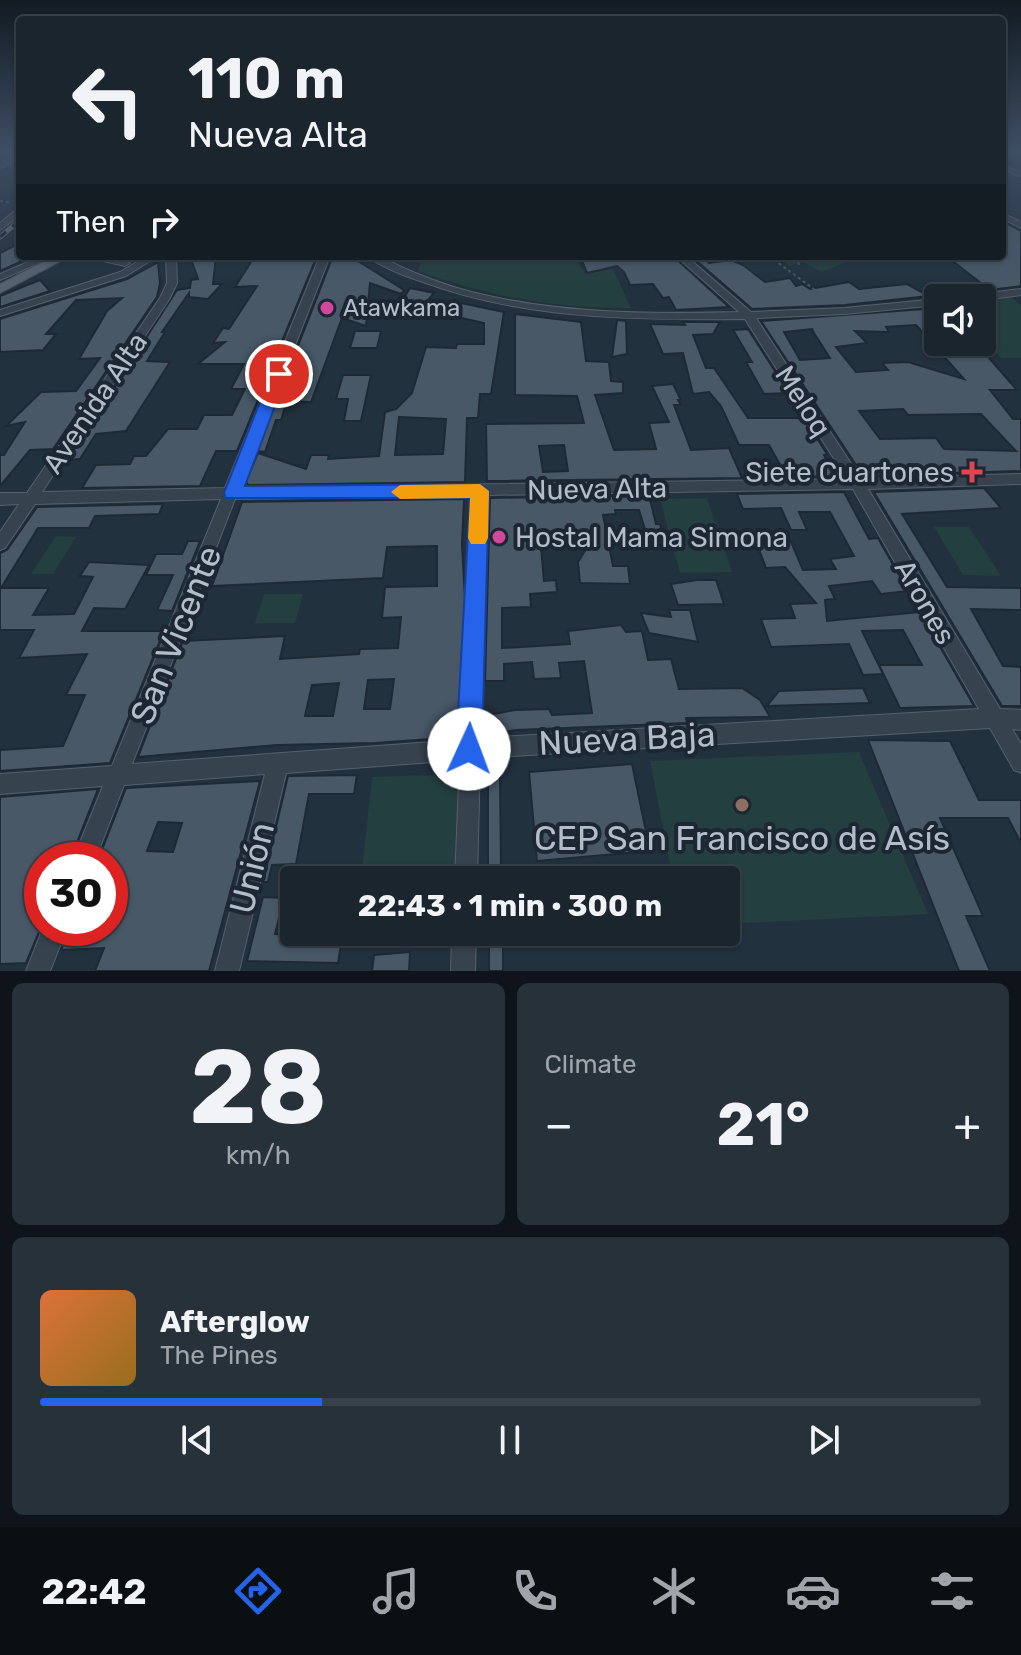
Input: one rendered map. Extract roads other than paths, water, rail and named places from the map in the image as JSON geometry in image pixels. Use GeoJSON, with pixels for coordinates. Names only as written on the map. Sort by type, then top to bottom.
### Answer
{"type":"FeatureCollection","features":[{"type":"Feature","properties":{"kind":"main road"},"geometry":{"type":"LineString","coordinates":[[0,289],[56,260]]}},
{"type":"Feature","properties":{"kind":"street"},"geometry":{"type":"LineString","coordinates":[[0,227],[16,214]]}},
{"type":"Feature","properties":{"kind":"street"},"geometry":{"type":"LineString","coordinates":[[0,277],[40,260]]}},
{"type":"Feature","properties":{"kind":"street"},"geometry":{"type":"LineString","coordinates":[[109,260],[125,263]]}},
{"type":"Feature","properties":{"kind":"street"},"geometry":{"type":"LineString","coordinates":[[0,313],[123,274],[148,260]]}},
{"type":"Feature","properties":{"kind":"street","name":"Avenida Alta"},"geometry":{"type":"LineString","coordinates":[[0,544],[165,298],[172,283],[170,260]]}},
{"type":"Feature","properties":{"kind":"street","name":"San Vicente"},"geometry":{"type":"LineString","coordinates":[[91,842],[323,260]]}},
{"type":"Feature","properties":{"kind":"street"},"geometry":{"type":"LineString","coordinates":[[370,260],[415,284],[481,304],[577,319],[750,319],[924,303]]}},
{"type":"Feature","properties":{"kind":"street"},"geometry":{"type":"LineString","coordinates":[[380,260],[404,273],[460,294],[543,310],[750,319]]}},
{"type":"Feature","properties":{"kind":"street","name":"Meloq"},"geometry":{"type":"LineString","coordinates":[[685,260],[750,319],[858,485]]}},
{"type":"Feature","properties":{"kind":"street"},"geometry":{"type":"LineString","coordinates":[[996,295],[1021,292]]}},
{"type":"Feature","properties":{"kind":"street"},"geometry":{"type":"LineString","coordinates":[[858,485],[1021,479]]}},
{"type":"Feature","properties":{"kind":"street","name":"Nueva Alta"},"geometry":{"type":"LineString","coordinates":[[0,499],[858,485]]}},
{"type":"Feature","properties":{"kind":"street","name":"Arones"},"geometry":{"type":"LineString","coordinates":[[858,485],[1021,763]]}},
{"type":"Feature","properties":{"kind":"street"},"geometry":{"type":"LineString","coordinates":[[466,866],[480,491]]}},
{"type":"Feature","properties":{"kind":"street","name":"Nueva Baja"},"geometry":{"type":"LineString","coordinates":[[0,784],[469,749],[992,718],[1021,720]]}},
{"type":"Feature","properties":{"kind":"street","name":"Unión"},"geometry":{"type":"LineString","coordinates":[[227,971],[278,764]]}},
{"type":"Feature","properties":{"kind":"street"},"geometry":{"type":"LineString","coordinates":[[38,971],[48,946]]}},
{"type":"Feature","properties":{"kind":"street"},"geometry":{"type":"LineString","coordinates":[[463,971],[464,946]]}},
{"type":"Feature","properties":{"kind":"railway"},"geometry":{"type":"LineString","coordinates":[[0,237],[16,223]]}},
{"type":"Feature","properties":{"kind":"place","name":"Atawkama"},"geometry":{"type":"Point","coordinates":[327,308]}},
{"type":"Feature","properties":{"kind":"place","name":"Siete Cuartones"},"geometry":{"type":"Point","coordinates":[972,472]}},
{"type":"Feature","properties":{"kind":"place","name":"Hostal Mama Simona"},"geometry":{"type":"Point","coordinates":[499,537]}},
{"type":"Feature","properties":{"kind":"place","name":"CEP San Francisco de Asís"},"geometry":{"type":"Point","coordinates":[742,805]}}]}
